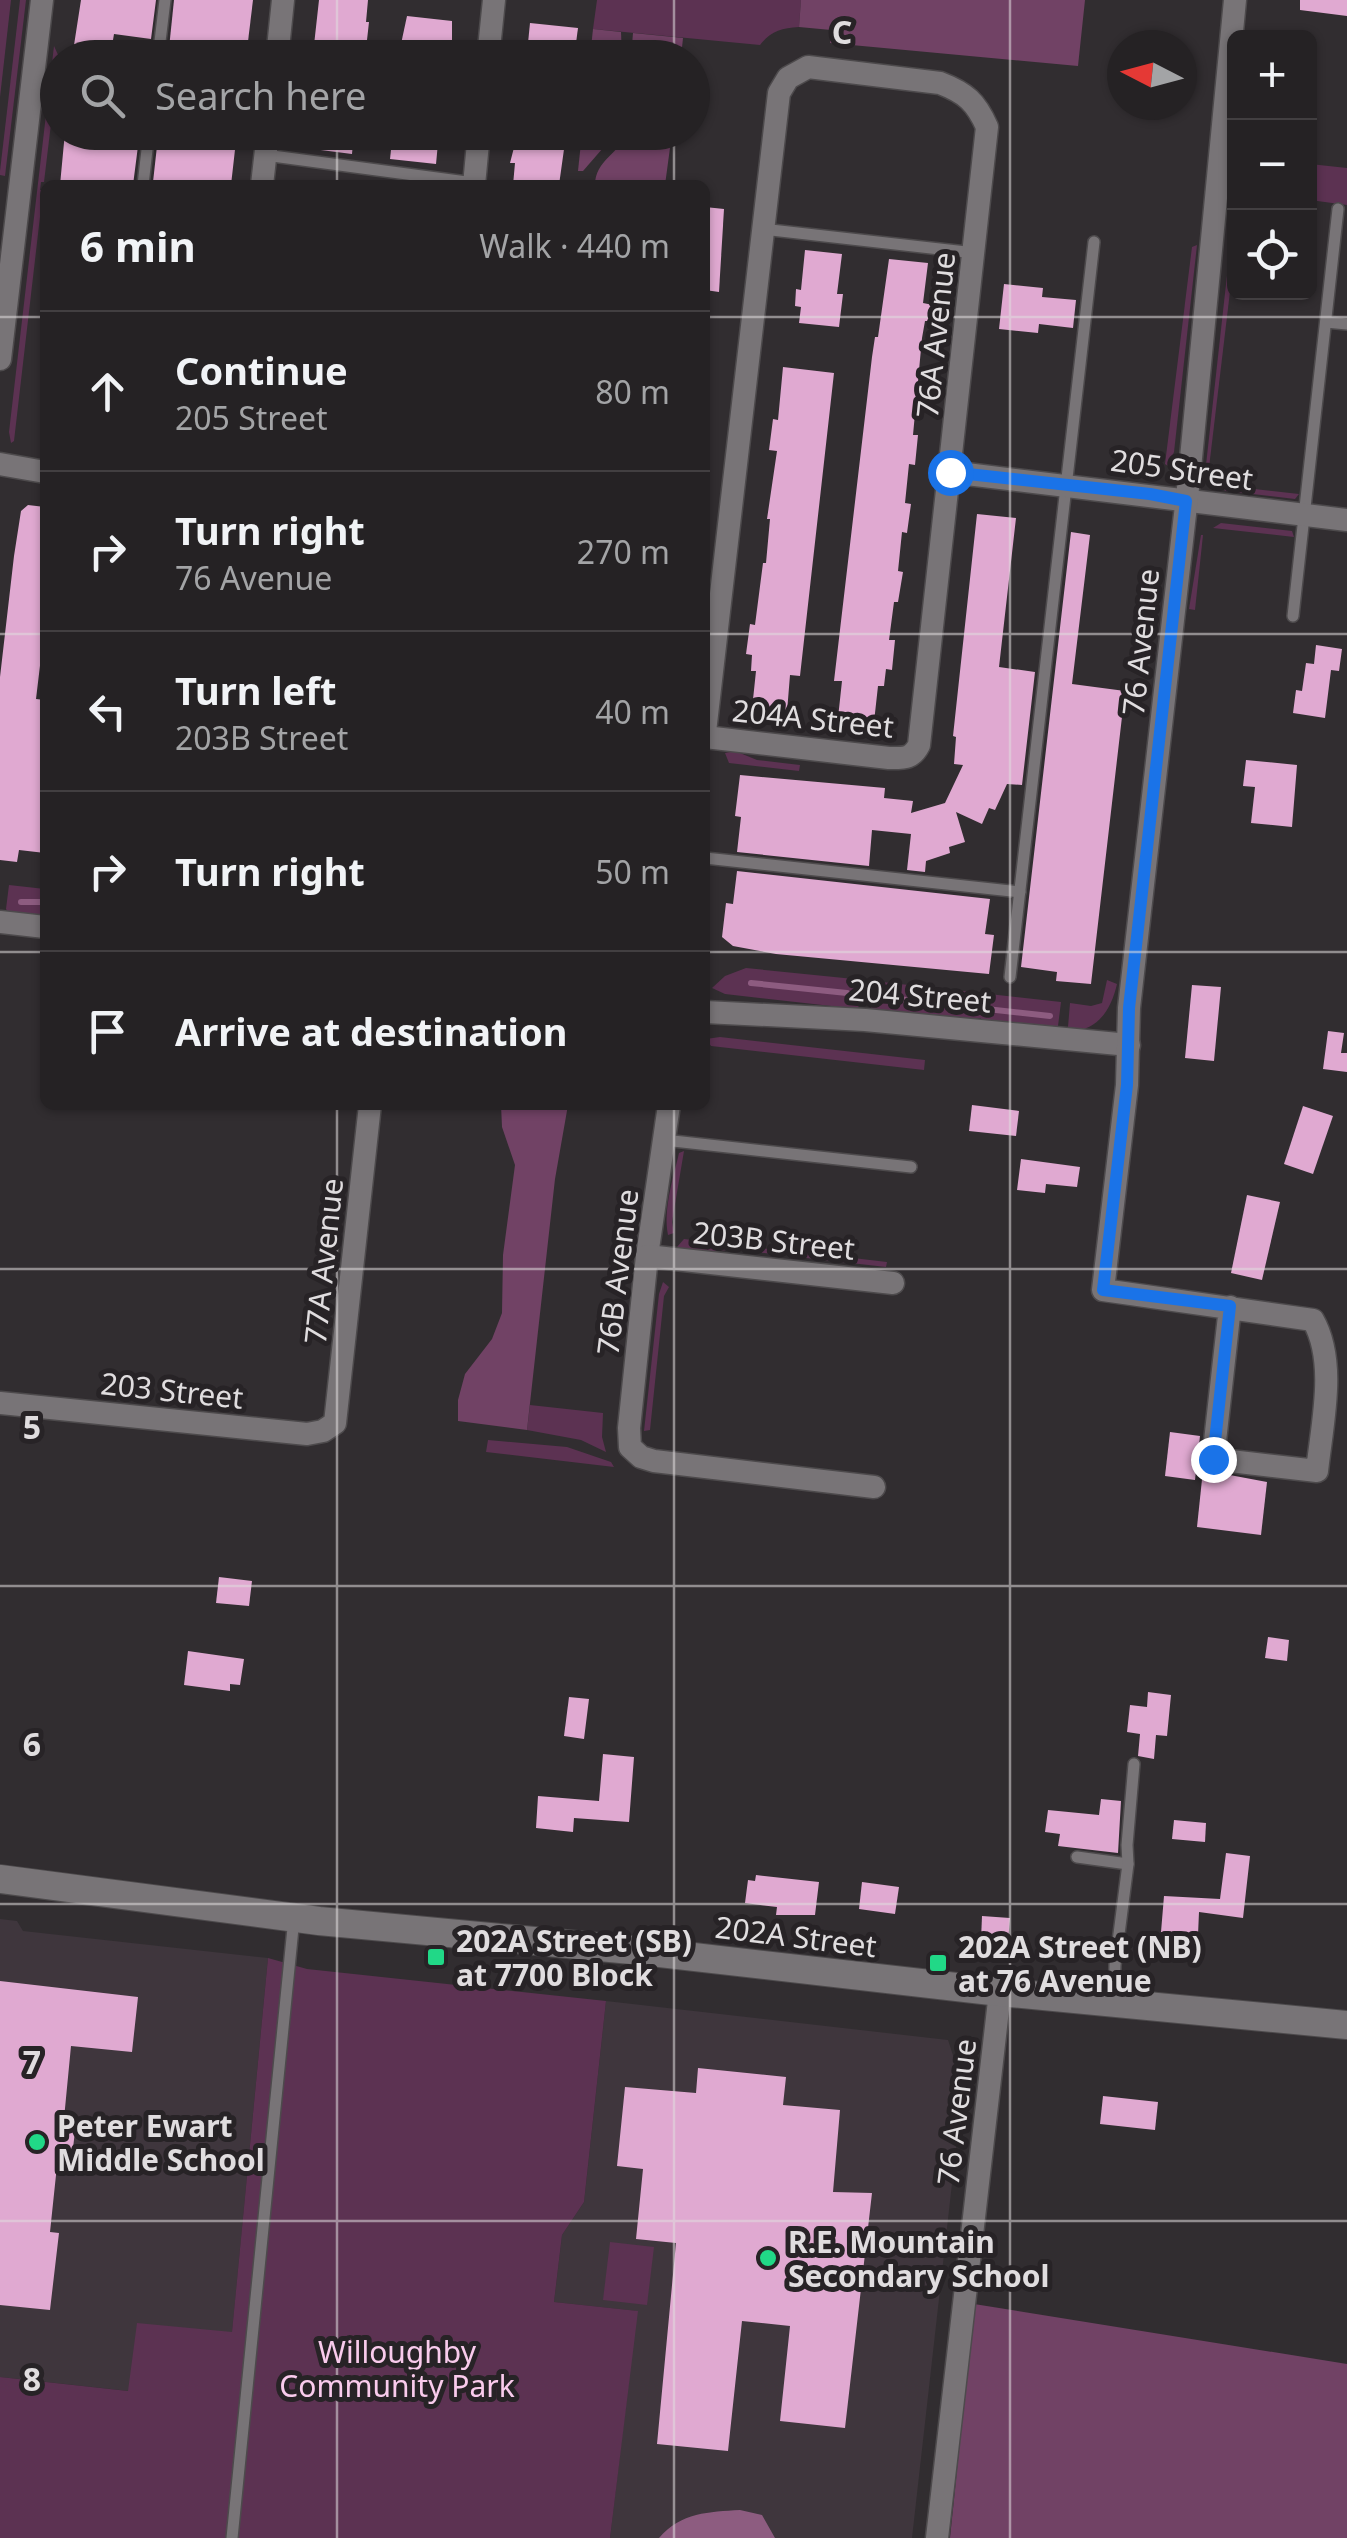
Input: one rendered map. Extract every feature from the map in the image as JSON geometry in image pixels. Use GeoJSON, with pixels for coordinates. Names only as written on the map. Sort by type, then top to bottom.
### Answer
{"type":"FeatureCollection","features":[{"type":"Feature","properties":{"kind":"main road","name":"202A Street"},"geometry":{"type":"LineString","coordinates":[[0,1879],[294,1918],[642,1950],[1000,1992],[1347,2025]]}},
{"type":"Feature","properties":{"kind":"street"},"geometry":{"type":"LineString","coordinates":[[0,359],[42,0]]}},
{"type":"Feature","properties":{"kind":"street"},"geometry":{"type":"LineString","coordinates":[[279,40],[283,0]]}},
{"type":"Feature","properties":{"kind":"street"},"geometry":{"type":"LineString","coordinates":[[490,40],[494,0]]}},
{"type":"Feature","properties":{"kind":"street","name":"76 Avenue"},"geometry":{"type":"LineString","coordinates":[[1230,1306],[1103,1290],[1235,0]]}},
{"type":"Feature","properties":{"kind":"street","name":"76A Avenue"},"geometry":{"type":"LineString","coordinates":[[762,230],[779,93],[788,78],[808,67],[940,83],[961,91],[976,103],[988,127],[922,720],[914,754]]}},
{"type":"Feature","properties":{"kind":"street"},"geometry":{"type":"LineString","coordinates":[[263,180],[266,150]]}},
{"type":"Feature","properties":{"kind":"street"},"geometry":{"type":"LineString","coordinates":[[474,180],[478,150]]}},
{"type":"Feature","properties":{"kind":"street"},"geometry":{"type":"LineString","coordinates":[[710,691],[762,230]]}},
{"type":"Feature","properties":{"kind":"street"},"geometry":{"type":"LineString","coordinates":[[0,464],[40,471]]}},
{"type":"Feature","properties":{"kind":"street","name":"205 Street"},"geometry":{"type":"LineString","coordinates":[[950,472],[1347,520]]}},
{"type":"Feature","properties":{"kind":"street","name":"204A Street"},"geometry":{"type":"LineString","coordinates":[[710,736],[889,758],[914,754]]}},
{"type":"Feature","properties":{"kind":"street"},"geometry":{"type":"LineString","coordinates":[[0,947],[2,923],[40,927]]}},
{"type":"Feature","properties":{"kind":"street","name":"204 Street"},"geometry":{"type":"LineString","coordinates":[[710,1012],[865,1020],[1129,1045]]}},
{"type":"Feature","properties":{"kind":"street","name":"77A Avenue"},"geometry":{"type":"LineString","coordinates":[[335,1423],[369,1110]]}},
{"type":"Feature","properties":{"kind":"street","name":"76B Avenue"},"geometry":{"type":"LineString","coordinates":[[668,1110],[647,1256],[628,1428],[630,1447],[640,1457],[654,1461],[874,1487]]}},
{"type":"Feature","properties":{"kind":"street","name":"203B Street"},"geometry":{"type":"LineString","coordinates":[[647,1256],[894,1283]]}},
{"type":"Feature","properties":{"kind":"street"},"geometry":{"type":"LineString","coordinates":[[1230,1306],[1313,1320],[1323,1338],[1324,1402],[1317,1471],[1213,1459],[1230,1306]]}},
{"type":"Feature","properties":{"kind":"street","name":"203 Street"},"geometry":{"type":"LineString","coordinates":[[0,1403],[307,1434],[323,1431],[335,1423]]}},
{"type":"Feature","properties":{"kind":"street","name":"76 Avenue"},"geometry":{"type":"LineString","coordinates":[[937,2538],[1000,1992]]}},
{"type":"Feature","properties":{"kind":"lane"},"geometry":{"type":"LineString","coordinates":[[160,40],[165,0]]}},
{"type":"Feature","properties":{"kind":"lane"},"geometry":{"type":"LineString","coordinates":[[144,180],[147,150]]}},
{"type":"Feature","properties":{"kind":"lane"},"geometry":{"type":"LineString","coordinates":[[298,150],[453,180]]}},
{"type":"Feature","properties":{"kind":"lane"},"geometry":{"type":"LineString","coordinates":[[1293,616],[1338,208]]}},
{"type":"Feature","properties":{"kind":"lane"},"geometry":{"type":"LineString","coordinates":[[762,230],[975,253]]}},
{"type":"Feature","properties":{"kind":"lane"},"geometry":{"type":"LineString","coordinates":[[1010,976],[1094,242]]}},
{"type":"Feature","properties":{"kind":"lane"},"geometry":{"type":"LineString","coordinates":[[1326,322],[1347,324]]}},
{"type":"Feature","properties":{"kind":"lane"},"geometry":{"type":"LineString","coordinates":[[710,859],[1020,892]]}},
{"type":"Feature","properties":{"kind":"lane"},"geometry":{"type":"LineString","coordinates":[[664,1140],[911,1168]]}},
{"type":"Feature","properties":{"kind":"lane"},"geometry":{"type":"LineString","coordinates":[[1114,2002],[1134,1764]]}},
{"type":"Feature","properties":{"kind":"lane"},"geometry":{"type":"LineString","coordinates":[[1077,1858],[1128,1864]]}},
{"type":"Feature","properties":{"kind":"lane"},"geometry":{"type":"LineString","coordinates":[[232,2538],[294,1918]]}},
{"type":"Feature","properties":{"kind":"shaded area"},"geometry":{"type":"Polygon","coordinates":[[[801,0],[1085,0],[1078,66],[830,43],[831,30],[799,27],[801,0]]]}},
{"type":"Feature","properties":{"kind":"shaded area"},"geometry":{"type":"Polygon","coordinates":[[[593,29],[621,32],[621,40],[592,40],[593,29]]]}},
{"type":"Feature","properties":{"kind":"shaded area"},"geometry":{"type":"Polygon","coordinates":[[[633,33],[683,38],[683,40],[632,40],[633,33]]]}},
{"type":"Feature","properties":{"kind":"shaded area"},"geometry":{"type":"Polygon","coordinates":[[[580,150],[601,150],[583,171],[578,171],[580,150]]]}},
{"type":"Feature","properties":{"kind":"shaded area"},"geometry":{"type":"Polygon","coordinates":[[[615,150],[670,150],[666,180],[596,180],[615,150]]]}},
{"type":"Feature","properties":{"kind":"shaded area"},"geometry":{"type":"Polygon","coordinates":[[[501,1110],[567,1110],[555,1179],[527,1430],[458,1421],[458,1400],[465,1374],[492,1339],[502,1313],[503,1255],[515,1165],[502,1127],[501,1110]]]}},
{"type":"Feature","properties":{"kind":"shaded area"},"geometry":{"type":"Polygon","coordinates":[[[0,1919],[17,1921],[23,1931],[268,1958],[232,2333],[129,2391],[0,2377],[0,1919]]]}},
{"type":"Feature","properties":{"kind":"shaded area"},"geometry":{"type":"Polygon","coordinates":[[[606,2001],[948,2040],[963,2086],[912,2538],[610,2538],[637,2311],[554,2302],[562,2235],[584,2202],[606,2001]]]}},
{"type":"Feature","properties":{"kind":"shaded area"},"geometry":{"type":"Polygon","coordinates":[[[974,2304],[1347,2364],[1347,2538],[950,2538],[974,2304]]]}},
{"type":"Feature","properties":{"kind":"shaded area"},"geometry":{"type":"Polygon","coordinates":[[[740,2510],[762,2515],[775,2538],[659,2538],[686,2518],[740,2510]]]}},
{"type":"Feature","properties":{"kind":"green space"},"geometry":{"type":"Polygon","coordinates":[[[0,0],[11,0],[0,97],[0,0]]]}},
{"type":"Feature","properties":{"kind":"green space"},"geometry":{"type":"Polygon","coordinates":[[[20,0],[26,0],[5,176],[0,171],[20,0]]]}},
{"type":"Feature","properties":{"kind":"green space"},"geometry":{"type":"Polygon","coordinates":[[[597,0],[801,0],[799,27],[777,31],[760,45],[593,29],[597,0]]]}},
{"type":"Feature","properties":{"kind":"green space"},"geometry":{"type":"Polygon","coordinates":[[[42,150],[48,150],[44,180],[40,180],[40,217],[11,443],[9,432],[42,150]]]}},
{"type":"Feature","properties":{"kind":"green space"},"geometry":{"type":"Polygon","coordinates":[[[1317,165],[1347,168],[1347,205],[1317,201],[1317,165]]]}},
{"type":"Feature","properties":{"kind":"green space"},"geometry":{"type":"Polygon","coordinates":[[[1197,245],[1174,452],[1168,466],[1165,464],[1192,247],[1197,245]]]}},
{"type":"Feature","properties":{"kind":"green space"},"geometry":{"type":"Polygon","coordinates":[[[1227,275],[1229,300],[1208,476],[1206,465],[1227,275]]]}},
{"type":"Feature","properties":{"kind":"green space"},"geometry":{"type":"Polygon","coordinates":[[[1219,485],[1299,494],[1295,499],[1226,491],[1219,485]]]}},
{"type":"Feature","properties":{"kind":"green space"},"geometry":{"type":"Polygon","coordinates":[[[1221,523],[1292,531],[1294,537],[1213,528],[1221,523]]]}},
{"type":"Feature","properties":{"kind":"green space"},"geometry":{"type":"Polygon","coordinates":[[[1203,535],[1195,610],[1189,609],[1203,535]]]}},
{"type":"Feature","properties":{"kind":"green space"},"geometry":{"type":"Polygon","coordinates":[[[735,751],[757,760],[800,765],[799,771],[729,763],[725,753],[735,751]]]}},
{"type":"Feature","properties":{"kind":"green space"},"geometry":{"type":"Polygon","coordinates":[[[9,885],[40,888],[40,917],[9,914],[9,885]]]}},
{"type":"Feature","properties":{"kind":"green space"},"geometry":{"type":"Polygon","coordinates":[[[746,968],[864,980],[858,1009],[725,994],[712,988],[725,976],[746,968]]]}},
{"type":"Feature","properties":{"kind":"green space"},"geometry":{"type":"Polygon","coordinates":[[[1107,980],[1117,984],[1107,1010],[1096,1023],[1070,1032],[1070,1003],[1102,1003],[1107,980]]]}},
{"type":"Feature","properties":{"kind":"green space"},"geometry":{"type":"Polygon","coordinates":[[[873,981],[1061,1002],[1058,1026],[1054,1031],[981,1023],[981,1018],[973,1021],[873,1011],[873,981]]]}},
{"type":"Feature","properties":{"kind":"green space"},"geometry":{"type":"Polygon","coordinates":[[[710,1038],[925,1060],[924,1070],[711,1046],[710,1038]]]}},
{"type":"Feature","properties":{"kind":"green space"},"geometry":{"type":"Polygon","coordinates":[[[684,1151],[672,1222],[674,1233],[668,1235],[669,1194],[679,1153],[684,1151]]]}},
{"type":"Feature","properties":{"kind":"green space"},"geometry":{"type":"Polygon","coordinates":[[[684,1239],[769,1249],[780,1255],[732,1250],[691,1252],[677,1247],[684,1239]]]}},
{"type":"Feature","properties":{"kind":"green space"},"geometry":{"type":"Polygon","coordinates":[[[802,1252],[887,1262],[886,1267],[789,1256],[802,1252]]]}},
{"type":"Feature","properties":{"kind":"green space"},"geometry":{"type":"Polygon","coordinates":[[[663,1282],[669,1287],[664,1296],[650,1430],[644,1431],[659,1294],[663,1282]]]}},
{"type":"Feature","properties":{"kind":"green space"},"geometry":{"type":"Polygon","coordinates":[[[530,1405],[603,1413],[606,1452],[581,1440],[527,1430],[530,1405]]]}},
{"type":"Feature","properties":{"kind":"green space"},"geometry":{"type":"Polygon","coordinates":[[[488,1440],[567,1447],[611,1462],[614,1467],[486,1452],[488,1440]]]}},
{"type":"Feature","properties":{"kind":"green space","name":"Willoughby Community Park"},"geometry":{"type":"Polygon","coordinates":[[[268,1958],[307,1969],[606,2001],[584,2202],[562,2235],[554,2302],[638,2311],[610,2538],[0,2538],[0,2377],[128,2391],[137,2323],[232,2332],[268,1958]]]}},
{"type":"Feature","properties":{"kind":"green space"},"geometry":{"type":"Polygon","coordinates":[[[610,2242],[654,2247],[647,2305],[603,2300],[610,2242]]]}},
{"type":"Feature","properties":{"kind":"building"},"geometry":{"type":"Polygon","coordinates":[[[81,0],[156,0],[151,39],[114,34],[113,40],[75,40],[81,0]]]}},
{"type":"Feature","properties":{"kind":"building"},"geometry":{"type":"Polygon","coordinates":[[[174,0],[253,0],[248,40],[170,40],[174,0]]]}},
{"type":"Feature","properties":{"kind":"building"},"geometry":{"type":"Polygon","coordinates":[[[319,0],[368,0],[367,40],[315,40],[319,0]]]}},
{"type":"Feature","properties":{"kind":"building"},"geometry":{"type":"Polygon","coordinates":[[[1300,0],[1347,0],[1347,16],[1300,10],[1300,0]]]}},
{"type":"Feature","properties":{"kind":"building"},"geometry":{"type":"Polygon","coordinates":[[[407,16],[452,21],[452,40],[402,40],[407,16]]]}},
{"type":"Feature","properties":{"kind":"building"},"geometry":{"type":"Polygon","coordinates":[[[530,23],[578,28],[576,40],[528,40],[530,23]]]}},
{"type":"Feature","properties":{"kind":"building"},"geometry":{"type":"Polygon","coordinates":[[[63,150],[137,150],[134,180],[60,180],[63,150]]]}},
{"type":"Feature","properties":{"kind":"building"},"geometry":{"type":"Polygon","coordinates":[[[157,150],[235,150],[232,180],[153,180],[157,150]]]}},
{"type":"Feature","properties":{"kind":"building"},"geometry":{"type":"Polygon","coordinates":[[[321,150],[352,150],[352,154],[321,150]]]}},
{"type":"Feature","properties":{"kind":"building"},"geometry":{"type":"Polygon","coordinates":[[[391,150],[437,150],[436,164],[390,159],[391,150]]]}},
{"type":"Feature","properties":{"kind":"building"},"geometry":{"type":"Polygon","coordinates":[[[513,150],[564,150],[560,180],[513,180],[515,163],[510,163],[513,150]]]}},
{"type":"Feature","properties":{"kind":"building"},"geometry":{"type":"Polygon","coordinates":[[[710,208],[724,209],[719,292],[710,291],[710,208]]]}},
{"type":"Feature","properties":{"kind":"building"},"geometry":{"type":"Polygon","coordinates":[[[805,250],[842,254],[837,294],[843,294],[839,327],[799,323],[801,307],[795,306],[796,289],[801,290],[805,250]]]}},
{"type":"Feature","properties":{"kind":"building"},"geometry":{"type":"Polygon","coordinates":[[[889,259],[928,263],[923,303],[933,305],[931,321],[925,321],[922,338],[913,435],[918,435],[915,465],[909,464],[905,503],[911,504],[907,533],[902,532],[898,571],[903,572],[889,640],[895,640],[892,670],[886,669],[884,686],[878,686],[874,722],[838,718],[842,681],[834,681],[872,357],[889,259]]]}},
{"type":"Feature","properties":{"kind":"building"},"geometry":{"type":"Polygon","coordinates":[[[1004,284],[1043,288],[1042,297],[1076,300],[1073,328],[1039,324],[1038,333],[999,329],[1004,284]]]}},
{"type":"Feature","properties":{"kind":"building"},"geometry":{"type":"Polygon","coordinates":[[[783,367],[834,373],[800,676],[790,675],[787,712],[752,709],[756,671],[751,671],[752,655],[746,654],[766,563],[767,519],[777,451],[769,450],[773,419],[778,420],[783,367]]]}},
{"type":"Feature","properties":{"kind":"building"},"geometry":{"type":"Polygon","coordinates":[[[28,505],[40,506],[40,666],[36,699],[40,699],[40,852],[19,850],[17,862],[0,860],[0,677],[21,511],[28,505]]]}},
{"type":"Feature","properties":{"kind":"building"},"geometry":{"type":"Polygon","coordinates":[[[977,514],[1016,518],[999,667],[1035,672],[1022,785],[1007,784],[995,810],[989,808],[982,824],[956,812],[965,842],[949,847],[950,853],[926,861],[925,872],[907,870],[911,834],[872,830],[869,866],[737,852],[741,817],[735,816],[740,775],[885,788],[884,798],[913,801],[911,813],[945,803],[963,765],[954,764],[953,736],[977,514]]]}},
{"type":"Feature","properties":{"kind":"building"},"geometry":{"type":"Polygon","coordinates":[[[1071,532],[1090,535],[1072,684],[1125,691],[1091,984],[1056,981],[1057,972],[1021,967],[1071,532]]]}},
{"type":"Feature","properties":{"kind":"building"},"geometry":{"type":"Polygon","coordinates":[[[1316,645],[1342,649],[1339,671],[1331,670],[1325,718],[1293,713],[1296,690],[1302,691],[1306,663],[1314,664],[1316,645]]]}},
{"type":"Feature","properties":{"kind":"building"},"geometry":{"type":"Polygon","coordinates":[[[1246,760],[1297,765],[1292,827],[1251,823],[1255,787],[1243,786],[1246,760]]]}},
{"type":"Feature","properties":{"kind":"building"},"geometry":{"type":"Polygon","coordinates":[[[737,871],[990,899],[985,934],[994,935],[989,974],[776,954],[733,946],[722,937],[726,903],[733,904],[737,871]]]}},
{"type":"Feature","properties":{"kind":"building"},"geometry":{"type":"Polygon","coordinates":[[[1192,985],[1221,987],[1214,1061],[1185,1058],[1192,985]]]}},
{"type":"Feature","properties":{"kind":"building"},"geometry":{"type":"Polygon","coordinates":[[[1328,1031],[1344,1033],[1341,1053],[1347,1053],[1347,1072],[1323,1069],[1328,1031]]]}},
{"type":"Feature","properties":{"kind":"building"},"geometry":{"type":"Polygon","coordinates":[[[972,1105],[1019,1111],[1016,1136],[969,1131],[972,1105]]]}},
{"type":"Feature","properties":{"kind":"building"},"geometry":{"type":"Polygon","coordinates":[[[1303,1106],[1333,1116],[1313,1174],[1284,1164],[1303,1106]]]}},
{"type":"Feature","properties":{"kind":"building"},"geometry":{"type":"Polygon","coordinates":[[[1021,1159],[1080,1167],[1077,1187],[1046,1184],[1045,1193],[1017,1190],[1021,1159]]]}},
{"type":"Feature","properties":{"kind":"building"},"geometry":{"type":"Polygon","coordinates":[[[1247,1195],[1280,1202],[1262,1280],[1231,1273],[1247,1195]]]}},
{"type":"Feature","properties":{"kind":"building"},"geometry":{"type":"Polygon","coordinates":[[[1170,1432],[1200,1436],[1195,1480],[1165,1476],[1170,1432]]]}},
{"type":"Feature","properties":{"kind":"building"},"geometry":{"type":"Polygon","coordinates":[[[1203,1470],[1267,1482],[1261,1535],[1197,1527],[1203,1470]]]}},
{"type":"Feature","properties":{"kind":"building"},"geometry":{"type":"Polygon","coordinates":[[[219,1577],[252,1581],[249,1606],[216,1603],[219,1577]]]}},
{"type":"Feature","properties":{"kind":"building"},"geometry":{"type":"Polygon","coordinates":[[[1268,1637],[1289,1640],[1287,1661],[1265,1658],[1268,1637]]]}},
{"type":"Feature","properties":{"kind":"building"},"geometry":{"type":"Polygon","coordinates":[[[188,1651],[244,1659],[240,1685],[230,1684],[230,1691],[184,1685],[188,1651]]]}},
{"type":"Feature","properties":{"kind":"building"},"geometry":{"type":"Polygon","coordinates":[[[1148,1692],[1171,1695],[1167,1736],[1156,1735],[1154,1759],[1138,1756],[1140,1734],[1127,1732],[1130,1705],[1147,1707],[1148,1692]]]}},
{"type":"Feature","properties":{"kind":"building"},"geometry":{"type":"Polygon","coordinates":[[[569,1697],[589,1699],[584,1739],[564,1736],[569,1697]]]}},
{"type":"Feature","properties":{"kind":"building"},"geometry":{"type":"Polygon","coordinates":[[[603,1754],[634,1757],[629,1822],[574,1818],[573,1832],[536,1828],[538,1796],[599,1801],[603,1754]]]}},
{"type":"Feature","properties":{"kind":"building"},"geometry":{"type":"Polygon","coordinates":[[[1101,1799],[1121,1801],[1118,1853],[1058,1846],[1060,1834],[1045,1832],[1048,1810],[1099,1815],[1101,1799]]]}},
{"type":"Feature","properties":{"kind":"building"},"geometry":{"type":"Polygon","coordinates":[[[1174,1820],[1206,1823],[1205,1842],[1172,1839],[1174,1820]]]}},
{"type":"Feature","properties":{"kind":"building"},"geometry":{"type":"Polygon","coordinates":[[[1226,1853],[1250,1856],[1243,1918],[1199,1912],[1198,1935],[1161,1932],[1164,1896],[1220,1899],[1226,1853]]]}},
{"type":"Feature","properties":{"kind":"building"},"geometry":{"type":"Polygon","coordinates":[[[756,1875],[819,1882],[815,1915],[776,1915],[777,1907],[745,1903],[748,1880],[755,1881],[756,1875]]]}},
{"type":"Feature","properties":{"kind":"building"},"geometry":{"type":"Polygon","coordinates":[[[862,1882],[899,1887],[895,1914],[859,1909],[862,1882]]]}},
{"type":"Feature","properties":{"kind":"building"},"geometry":{"type":"Polygon","coordinates":[[[982,1916],[1010,1918],[1008,1942],[981,1940],[982,1916]]]}},
{"type":"Feature","properties":{"kind":"building","name":"Peter Ewart Middle School"},"geometry":{"type":"Polygon","coordinates":[[[0,1981],[138,1997],[132,2052],[71,2046],[63,2129],[75,2131],[72,2157],[58,2156],[50,2232],[59,2233],[50,2310],[0,2305],[0,1981]]]}},
{"type":"Feature","properties":{"kind":"building","name":"R.E. Mountain Secondary School"},"geometry":{"type":"Polygon","coordinates":[[[698,2068],[786,2077],[783,2105],[840,2110],[833,2192],[872,2193],[845,2428],[780,2421],[790,2326],[742,2321],[728,2451],[657,2444],[676,2243],[636,2239],[643,2169],[617,2166],[625,2087],[696,2093],[698,2068]]]}},
{"type":"Feature","properties":{"kind":"building"},"geometry":{"type":"Polygon","coordinates":[[[1103,2096],[1158,2102],[1155,2130],[1100,2124],[1103,2096]]]}},
{"type":"Feature","properties":{"kind":"waterway"},"geometry":{"type":"LineString","coordinates":[[21,902],[40,902]]}},
{"type":"Feature","properties":{"kind":"waterway"},"geometry":{"type":"LineString","coordinates":[[751,983],[847,993]]}},
{"type":"Feature","properties":{"kind":"waterway"},"geometry":{"type":"LineString","coordinates":[[880,997],[1050,1016]]}},
{"type":"Feature","properties":{"kind":"place","name":"202A Street (SB) at 7700 Block"},"geometry":{"type":"Point","coordinates":[436,1957]}},
{"type":"Feature","properties":{"kind":"place","name":"202A Street (NB) at 76 Avenue"},"geometry":{"type":"Point","coordinates":[938,1963]}},
{"type":"Feature","properties":{"kind":"place","name":"Peter Ewart Middle School"},"geometry":{"type":"Point","coordinates":[37,2142]}},
{"type":"Feature","properties":{"kind":"place","name":"R.E. Mountain Secondary School"},"geometry":{"type":"Point","coordinates":[768,2258]}},
{"type":"Feature","properties":{"kind":"route"},"geometry":{"type":"LineString","coordinates":[[950,472],[1186,501],[1129,1008],[1127,1085],[1103,1290],[1230,1306],[1213,1459]]}}]}
